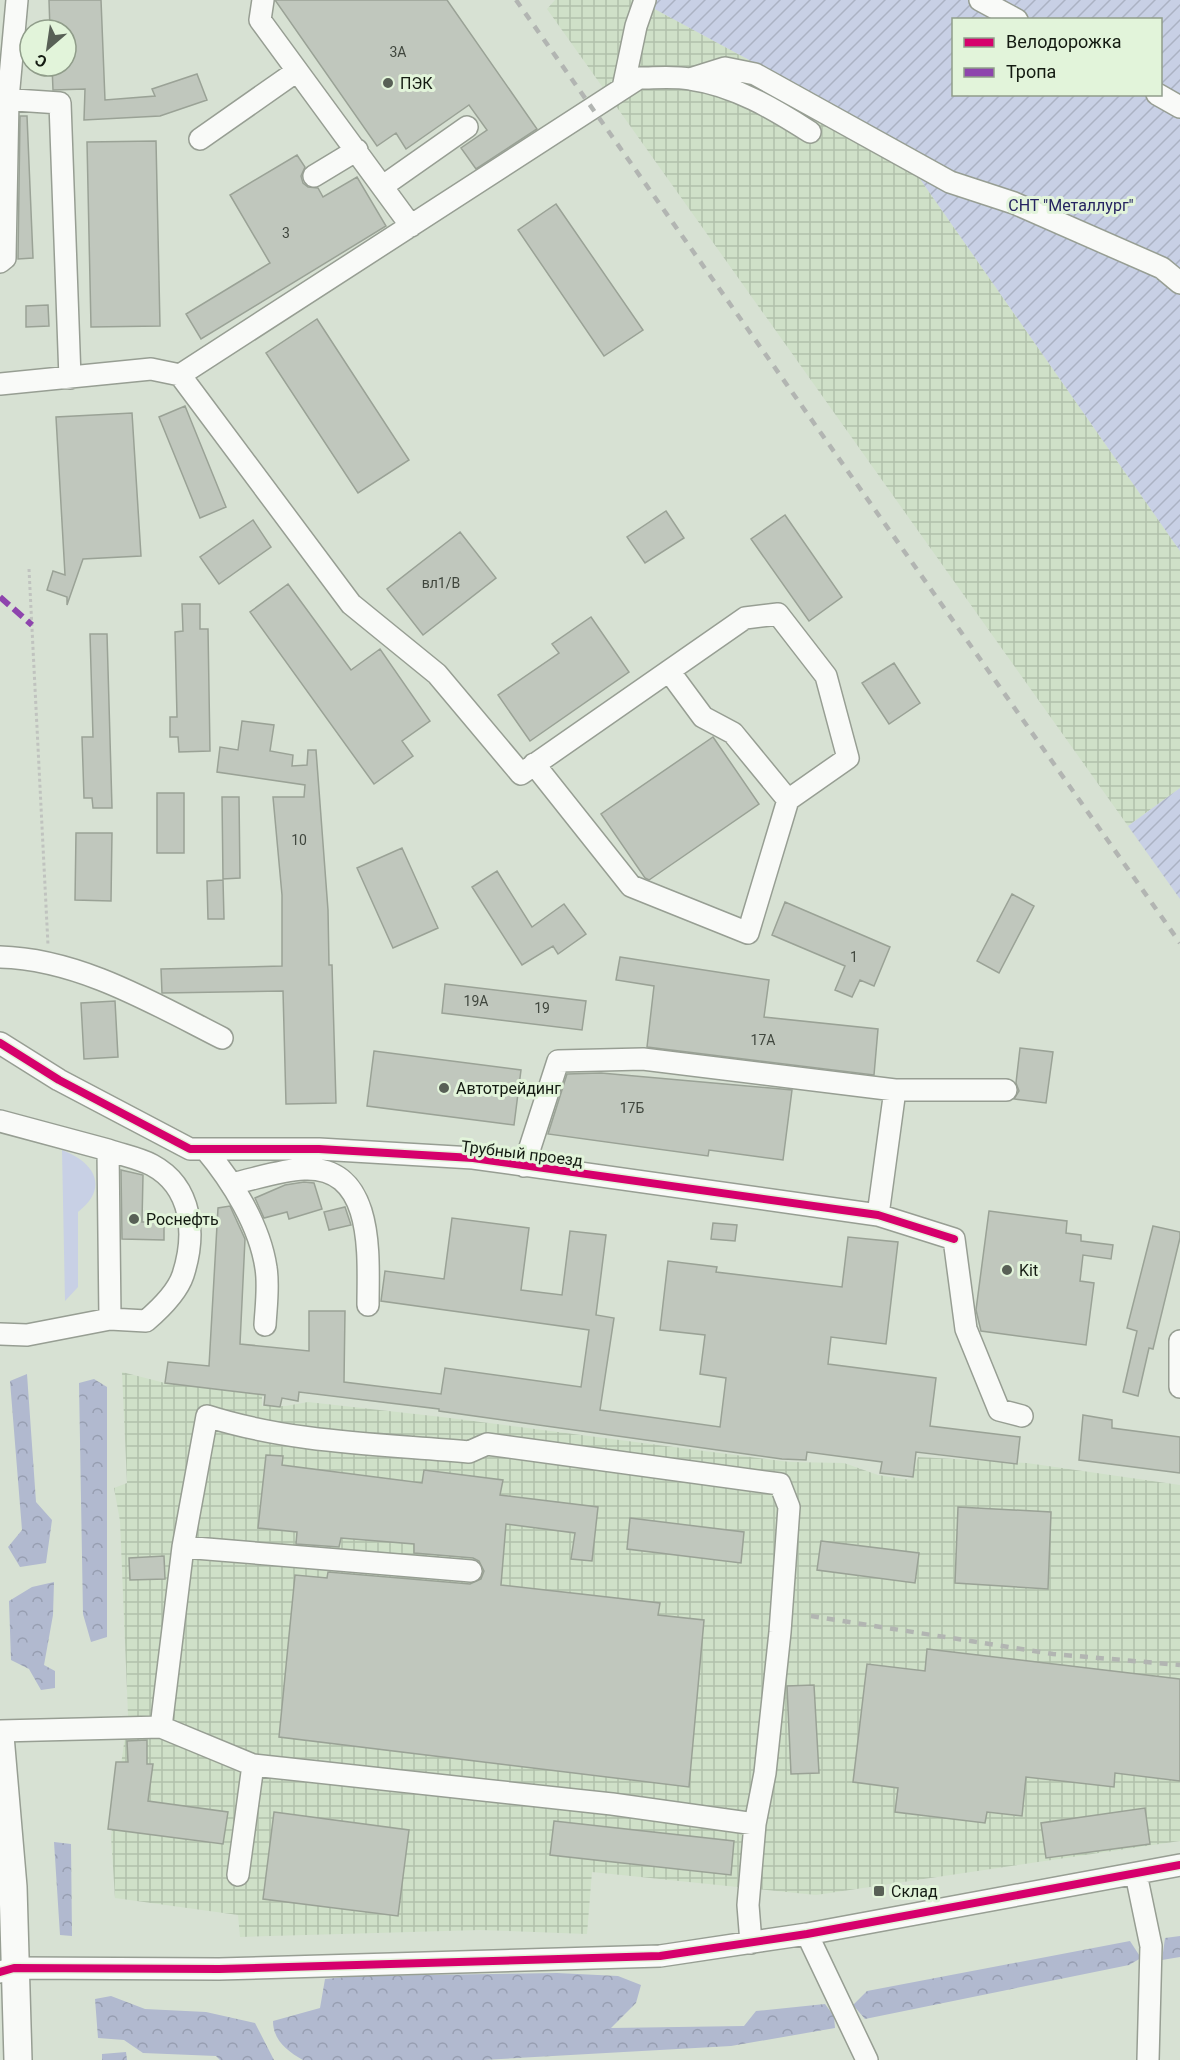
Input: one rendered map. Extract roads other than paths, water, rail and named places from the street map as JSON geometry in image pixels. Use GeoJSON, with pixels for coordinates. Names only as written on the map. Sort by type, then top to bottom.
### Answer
{"type":"FeatureCollection","features":[{"type":"Feature","properties":{"kind":"main road"},"geometry":{"type":"LineString","coordinates":[[0,1736],[13,1887],[7,1970],[18,2060]]}},
{"type":"Feature","properties":{"kind":"street"},"geometry":{"type":"LineString","coordinates":[[0,262],[5,258],[4,99],[17,0]]}},
{"type":"Feature","properties":{"kind":"street"},"geometry":{"type":"LineString","coordinates":[[263,0],[260,20],[411,226]]}},
{"type":"Feature","properties":{"kind":"street"},"geometry":{"type":"LineString","coordinates":[[623,88],[636,26],[645,0]]}},
{"type":"Feature","properties":{"kind":"street"},"geometry":{"type":"LineString","coordinates":[[980,0],[1013,18]]}},
{"type":"Feature","properties":{"kind":"street"},"geometry":{"type":"LineString","coordinates":[[690,79],[725,68],[755,74],[950,182],[1014,203],[1151,263],[1180,283]]}},
{"type":"Feature","properties":{"kind":"street"},"geometry":{"type":"LineString","coordinates":[[200,139],[297,70]]}},
{"type":"Feature","properties":{"kind":"street"},"geometry":{"type":"LineString","coordinates":[[180,375],[639,78],[690,79],[737,92],[784,115],[810,132]]}},
{"type":"Feature","properties":{"kind":"street"},"geometry":{"type":"LineString","coordinates":[[1161,96],[1180,107]]}},
{"type":"Feature","properties":{"kind":"street"},"geometry":{"type":"LineString","coordinates":[[4,99],[60,103],[70,378]]}},
{"type":"Feature","properties":{"kind":"street"},"geometry":{"type":"LineString","coordinates":[[383,186],[467,127]]}},
{"type":"Feature","properties":{"kind":"street"},"geometry":{"type":"LineString","coordinates":[[314,176],[357,150]]}},
{"type":"Feature","properties":{"kind":"street"},"geometry":{"type":"LineString","coordinates":[[0,384],[152,369],[180,375],[351,604],[437,674],[521,774],[534,764],[669,670],[746,618],[778,614],[826,676],[848,758],[788,800],[748,933],[631,886],[534,764]]}},
{"type":"Feature","properties":{"kind":"street"},"geometry":{"type":"LineString","coordinates":[[669,670],[703,717],[733,733],[788,800]]}},
{"type":"Feature","properties":{"kind":"street"},"geometry":{"type":"LineString","coordinates":[[0,957],[49,963],[140,997],[222,1038]]}},
{"type":"Feature","properties":{"kind":"street","name":"Трубный проезд"},"geometry":{"type":"LineString","coordinates":[[0,1043],[59,1080],[190,1149],[320,1149],[473,1158],[879,1215],[954,1239],[966,1329],[999,1410],[1022,1416]]}},
{"type":"Feature","properties":{"kind":"street"},"geometry":{"type":"LineString","coordinates":[[524,1166],[558,1061],[643,1059],[895,1090],[1005,1090]]}},
{"type":"Feature","properties":{"kind":"street"},"geometry":{"type":"LineString","coordinates":[[879,1215],[895,1090]]}},
{"type":"Feature","properties":{"kind":"street"},"geometry":{"type":"LineString","coordinates":[[0,1121],[108,1150],[152,1165],[174,1183],[188,1204],[191,1230],[183,1276],[163,1306],[146,1321],[110,1318],[27,1335],[0,1334]]}},
{"type":"Feature","properties":{"kind":"street"},"geometry":{"type":"LineString","coordinates":[[205,1149],[231,1184],[250,1218],[266,1269],[265,1325]]}},
{"type":"Feature","properties":{"kind":"street"},"geometry":{"type":"LineString","coordinates":[[108,1150],[110,1318]]}},
{"type":"Feature","properties":{"kind":"street"},"geometry":{"type":"LineString","coordinates":[[231,1184],[305,1169],[328,1173],[345,1184],[362,1209],[368,1237],[368,1305]]}},
{"type":"Feature","properties":{"kind":"street"},"geometry":{"type":"LineString","coordinates":[[1180,1341],[1178,1351],[1180,1388]]}},
{"type":"Feature","properties":{"kind":"street"},"geometry":{"type":"LineString","coordinates":[[160,1727],[183,1547],[207,1416],[243,1428],[282,1435],[469,1452],[487,1444],[780,1484],[789,1507],[780,1632],[765,1773],[755,1824],[748,1905],[751,1943]]}},
{"type":"Feature","properties":{"kind":"street"},"geometry":{"type":"LineString","coordinates":[[183,1547],[471,1571]]}},
{"type":"Feature","properties":{"kind":"street"},"geometry":{"type":"LineString","coordinates":[[0,1731],[160,1727],[254,1765],[612,1804],[755,1824]]}},
{"type":"Feature","properties":{"kind":"street"},"geometry":{"type":"LineString","coordinates":[[238,1875],[254,1765]]}},
{"type":"Feature","properties":{"kind":"street"},"geometry":{"type":"LineString","coordinates":[[7,1970],[219,1969],[660,1956],[807,1934],[1180,1865]]}},
{"type":"Feature","properties":{"kind":"street"},"geometry":{"type":"LineString","coordinates":[[1136,1874],[1152,1946],[1148,2060]]}},
{"type":"Feature","properties":{"kind":"street"},"geometry":{"type":"LineString","coordinates":[[807,1934],[867,2060]]}},
{"type":"Feature","properties":{"kind":"railway"},"geometry":{"type":"LineString","coordinates":[[516,0],[1180,943]]}},
{"type":"Feature","properties":{"kind":"railway"},"geometry":{"type":"LineString","coordinates":[[811,1616],[1053,1654],[1180,1665]]}},
{"type":"Feature","properties":{"kind":"place","name":"ПЭК"},"geometry":{"type":"Point","coordinates":[388,83]}},
{"type":"Feature","properties":{"kind":"place","name":"Автотрейдинг"},"geometry":{"type":"Point","coordinates":[444,1088]}},
{"type":"Feature","properties":{"kind":"place","name":"Роснефть"},"geometry":{"type":"Point","coordinates":[134,1219]}},
{"type":"Feature","properties":{"kind":"place","name":"Kit"},"geometry":{"type":"Point","coordinates":[1007,1270]}},
{"type":"Feature","properties":{"kind":"place","name":"Склад"},"geometry":{"type":"Point","coordinates":[879,1891]}},
{"type":"Feature","properties":{"kind":"park label","name":"СНТ \"Металлург\""},"geometry":{"type":"Point","coordinates":[1071,205]}}]}
